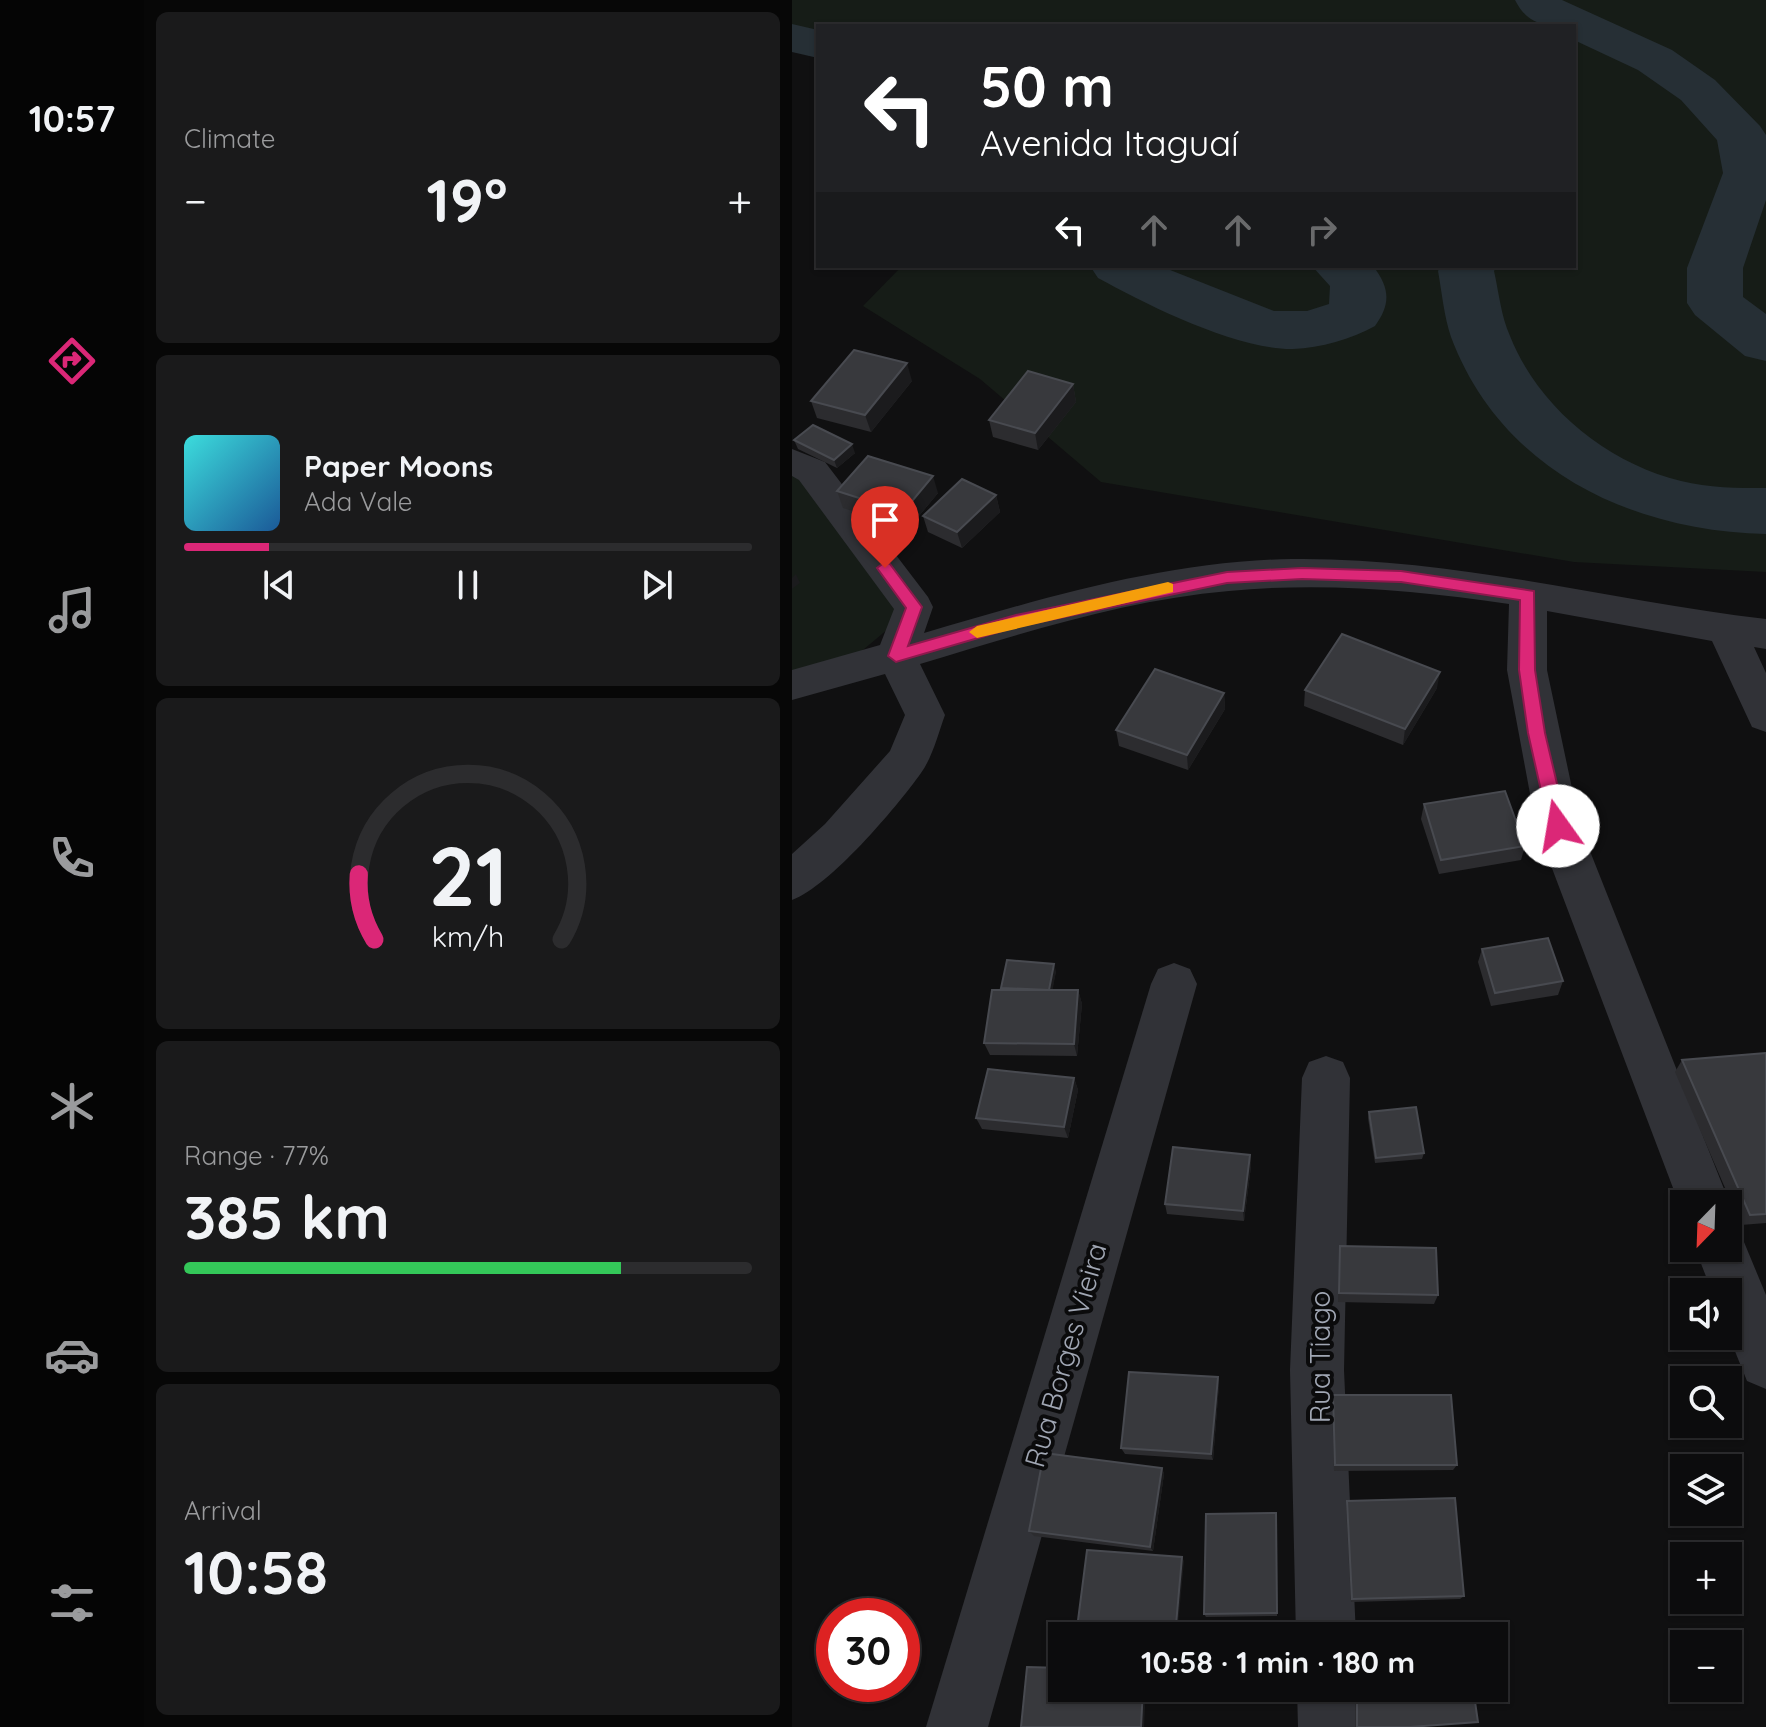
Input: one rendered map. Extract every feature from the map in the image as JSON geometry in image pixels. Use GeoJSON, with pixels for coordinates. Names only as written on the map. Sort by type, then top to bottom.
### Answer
{"type":"FeatureCollection","features":[{"type":"Feature","properties":{"kind":"street"},"geometry":{"type":"LineString","coordinates":[[792,461],[812,471],[914,607],[896,656],[925,715],[907,760],[840,837],[792,881]]}},
{"type":"Feature","properties":{"kind":"street"},"geometry":{"type":"LineString","coordinates":[[792,685],[1016,621],[1227,577],[1302,574],[1401,576],[1766,634]]}},
{"type":"Feature","properties":{"kind":"street"},"geometry":{"type":"LineString","coordinates":[[1528,595],[1527,670],[1537,733],[1558,826],[1699,1190]]}},
{"type":"Feature","properties":{"kind":"street"},"geometry":{"type":"LineString","coordinates":[[1726,629],[1766,716]]}},
{"type":"Feature","properties":{"kind":"street","name":"Rua Borges Vieira"},"geometry":{"type":"LineString","coordinates":[[957,1727],[1174,984]]}},
{"type":"Feature","properties":{"kind":"street","name":"Rua Tiago"},"geometry":{"type":"LineString","coordinates":[[1326,1078],[1317,1370],[1326,1622]]}},
{"type":"Feature","properties":{"kind":"street"},"geometry":{"type":"LineString","coordinates":[[1727,1262],[1766,1362]]}},
{"type":"Feature","properties":{"kind":"street"},"geometry":{"type":"LineString","coordinates":[[1328,1702],[1329,1727]]}},
{"type":"Feature","properties":{"kind":"shaded area"},"geometry":{"type":"Polygon","coordinates":[[[792,0],[1766,0],[1766,572],[1574,562],[1101,482],[980,379],[863,306],[900,268],[1576,268],[1576,24],[816,24],[816,46],[792,40],[792,0]]]}},
{"type":"Feature","properties":{"kind":"shaded area"},"geometry":{"type":"Polygon","coordinates":[[[792,463],[914,607],[832,676],[792,685],[792,463]]]}},
{"type":"Feature","properties":{"kind":"building"},"geometry":{"type":"Polygon","coordinates":[[[854,350],[907,363],[865,415],[811,401],[854,350]]]}},
{"type":"Feature","properties":{"kind":"building"},"geometry":{"type":"Polygon","coordinates":[[[1028,371],[1073,384],[1035,433],[989,420],[1028,371]]]}},
{"type":"Feature","properties":{"kind":"building"},"geometry":{"type":"Polygon","coordinates":[[[813,425],[852,444],[834,460],[794,440],[813,425]]]}},
{"type":"Feature","properties":{"kind":"building"},"geometry":{"type":"Polygon","coordinates":[[[868,456],[933,476],[903,512],[837,491],[868,456]]]}},
{"type":"Feature","properties":{"kind":"building"},"geometry":{"type":"Polygon","coordinates":[[[962,479],[996,495],[957,532],[923,516],[962,479]]]}},
{"type":"Feature","properties":{"kind":"building"},"geometry":{"type":"Polygon","coordinates":[[[1342,634],[1440,672],[1405,729],[1305,690],[1342,634]]]}},
{"type":"Feature","properties":{"kind":"building"},"geometry":{"type":"Polygon","coordinates":[[[1155,669],[1224,693],[1187,755],[1116,730],[1155,669]]]}},
{"type":"Feature","properties":{"kind":"building"},"geometry":{"type":"Polygon","coordinates":[[[1505,791],[1525,846],[1441,860],[1424,804],[1505,791]]]}},
{"type":"Feature","properties":{"kind":"building"},"geometry":{"type":"Polygon","coordinates":[[[1548,938],[1563,981],[1495,993],[1482,949],[1548,938]]]}},
{"type":"Feature","properties":{"kind":"building"},"geometry":{"type":"Polygon","coordinates":[[[1007,960],[1054,964],[1049,990],[1001,988],[1007,960]]]}},
{"type":"Feature","properties":{"kind":"building"},"geometry":{"type":"Polygon","coordinates":[[[992,990],[1078,990],[1074,1044],[984,1043],[992,990]]]}},
{"type":"Feature","properties":{"kind":"building"},"geometry":{"type":"Polygon","coordinates":[[[1766,1053],[1766,1214],[1750,1215],[1742,1190],[1739,1190],[1682,1060],[1766,1053]]]}},
{"type":"Feature","properties":{"kind":"building"},"geometry":{"type":"Polygon","coordinates":[[[988,1069],[1074,1078],[1064,1127],[976,1118],[988,1069]]]}},
{"type":"Feature","properties":{"kind":"building"},"geometry":{"type":"Polygon","coordinates":[[[1416,1107],[1424,1153],[1376,1158],[1369,1112],[1416,1107]]]}},
{"type":"Feature","properties":{"kind":"building"},"geometry":{"type":"Polygon","coordinates":[[[1173,1147],[1250,1155],[1243,1211],[1165,1204],[1173,1147]]]}},
{"type":"Feature","properties":{"kind":"building"},"geometry":{"type":"Polygon","coordinates":[[[1340,1246],[1436,1248],[1438,1295],[1339,1293],[1340,1246]]]}},
{"type":"Feature","properties":{"kind":"building"},"geometry":{"type":"Polygon","coordinates":[[[1129,1372],[1218,1377],[1211,1454],[1121,1448],[1129,1372]]]}},
{"type":"Feature","properties":{"kind":"building"},"geometry":{"type":"Polygon","coordinates":[[[1333,1395],[1451,1395],[1457,1465],[1335,1465],[1333,1395]]]}},
{"type":"Feature","properties":{"kind":"building"},"geometry":{"type":"Polygon","coordinates":[[[1044,1453],[1162,1468],[1150,1547],[1029,1531],[1044,1453]]]}},
{"type":"Feature","properties":{"kind":"building"},"geometry":{"type":"Polygon","coordinates":[[[1455,1498],[1464,1596],[1352,1599],[1347,1501],[1455,1498]]]}},
{"type":"Feature","properties":{"kind":"building"},"geometry":{"type":"Polygon","coordinates":[[[1276,1513],[1277,1613],[1204,1614],[1206,1514],[1276,1513]]]}},
{"type":"Feature","properties":{"kind":"building"},"geometry":{"type":"Polygon","coordinates":[[[1087,1550],[1182,1557],[1176,1622],[1078,1622],[1087,1550]]]}},
{"type":"Feature","properties":{"kind":"building"},"geometry":{"type":"Polygon","coordinates":[[[1027,1667],[1048,1668],[1048,1702],[1142,1702],[1141,1727],[1021,1727],[1027,1667]]]}},
{"type":"Feature","properties":{"kind":"building"},"geometry":{"type":"Polygon","coordinates":[[[1357,1702],[1475,1702],[1478,1722],[1410,1727],[1357,1727],[1357,1702]]]}},
{"type":"Feature","properties":{"kind":"waterway"},"geometry":{"type":"LineString","coordinates":[[1538,0],[1542,8],[1655,60],[1698,90],[1742,137],[1749,173],[1715,268],[1715,303],[1766,343]]}},
{"type":"Feature","properties":{"kind":"waterway"},"geometry":{"type":"LineString","coordinates":[[792,38],[816,44]]}},
{"type":"Feature","properties":{"kind":"waterway"},"geometry":{"type":"LineString","coordinates":[[1122,268],[1229,316],[1290,331],[1324,326],[1355,314],[1359,287],[1342,268]]}},
{"type":"Feature","properties":{"kind":"waterway"},"geometry":{"type":"LineString","coordinates":[[1468,268],[1476,322],[1500,378],[1526,414],[1558,444],[1595,470],[1635,489],[1678,503],[1722,510],[1766,511]]}},
{"type":"Feature","properties":{"kind":"slow traffic"},"geometry":{"type":"LineString","coordinates":[[977,632],[1168,588]]}},
{"type":"Feature","properties":{"kind":"route"},"geometry":{"type":"LineString","coordinates":[[885,568],[914,607],[896,656],[1016,621],[1227,577],[1302,574],[1401,576],[1528,595],[1527,670],[1537,733],[1558,826]]}}]}
